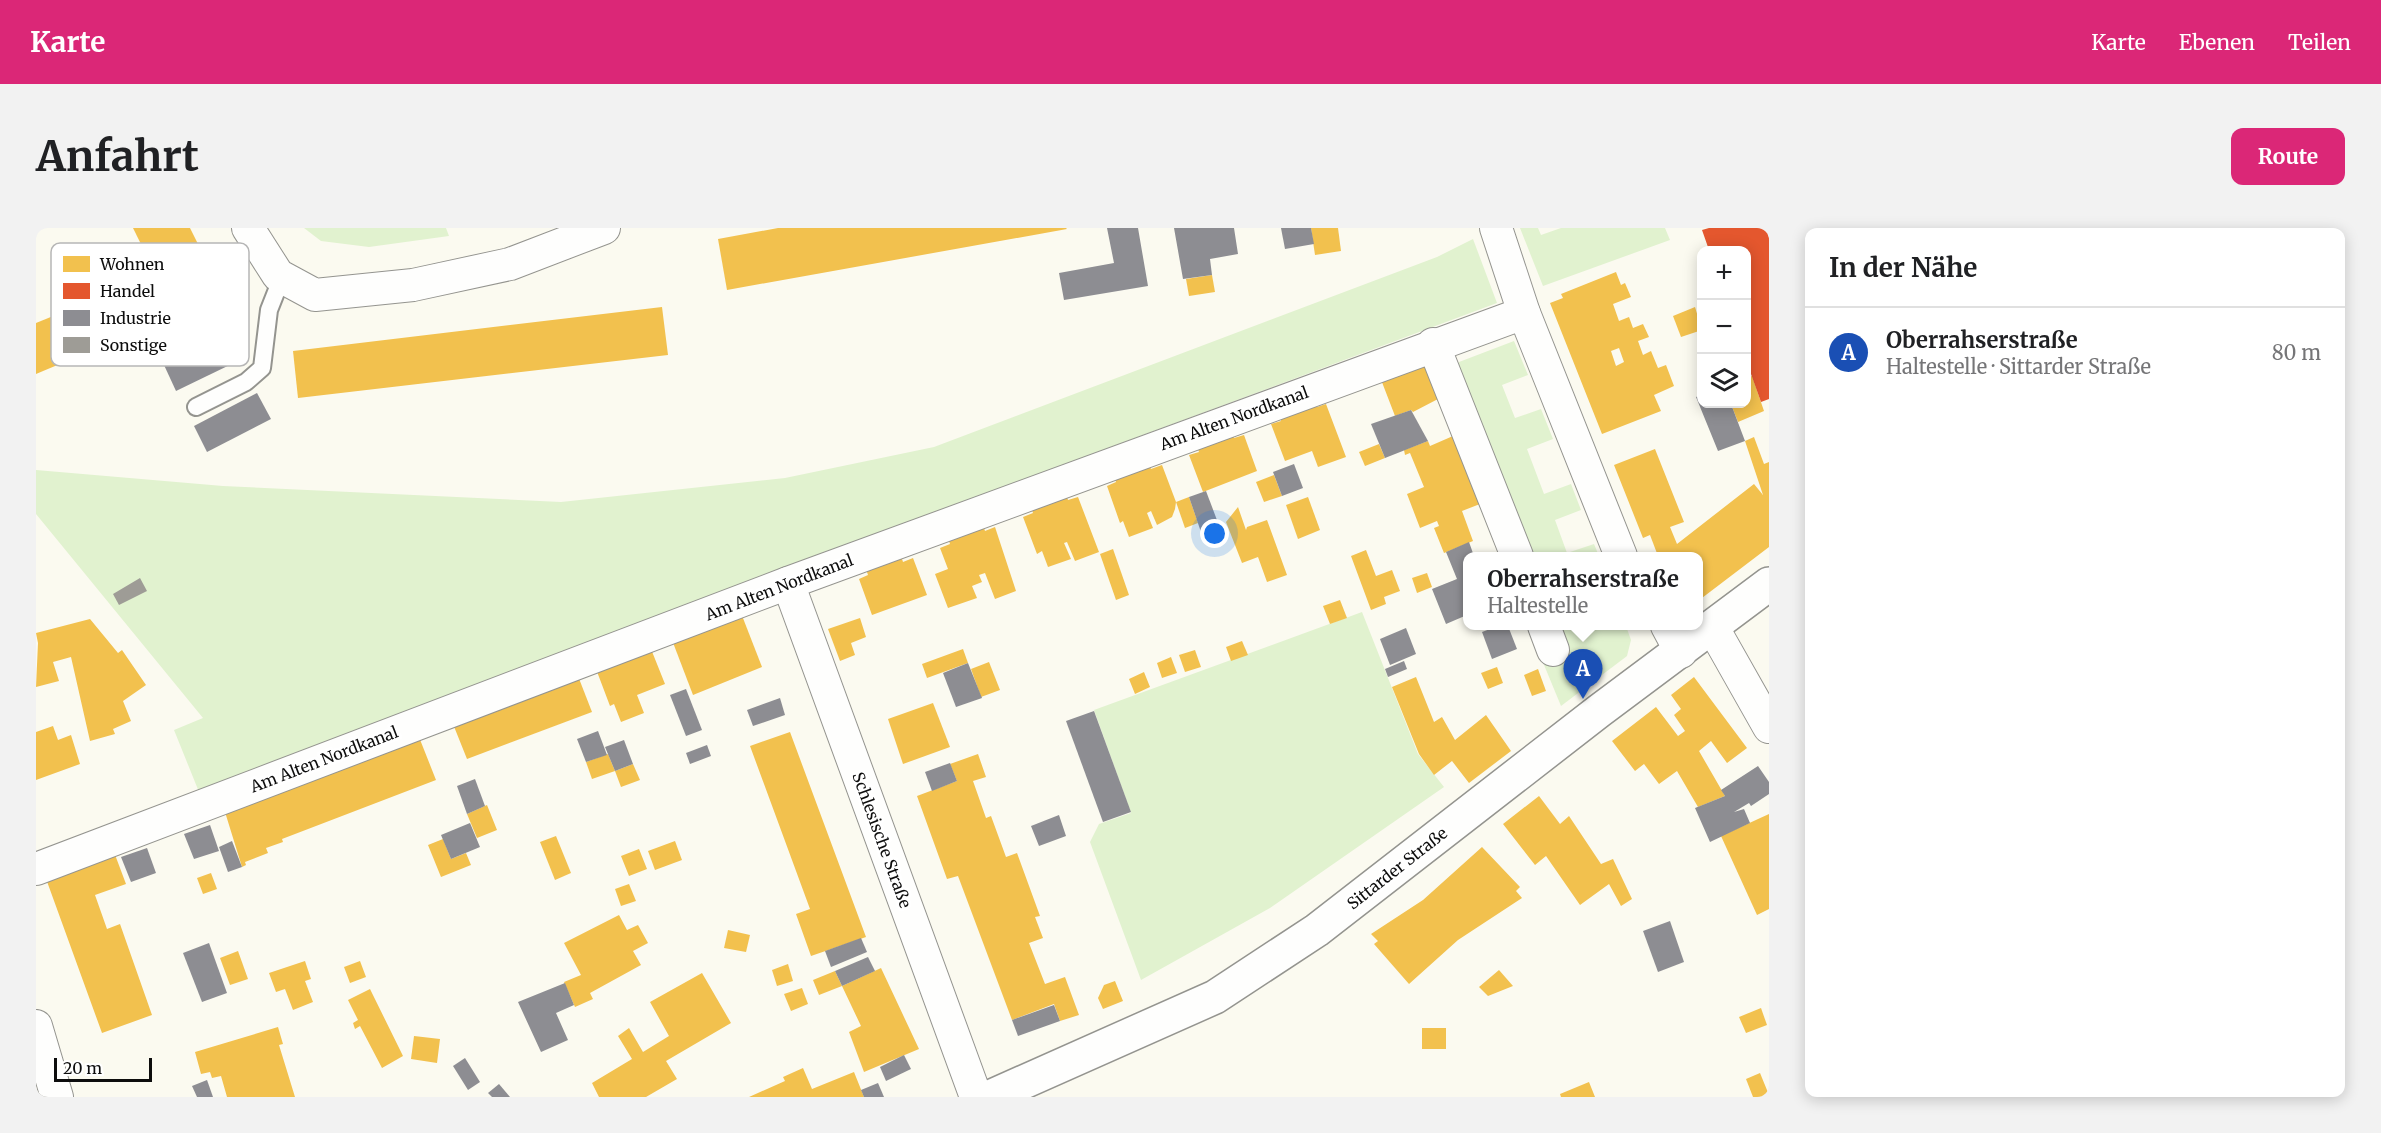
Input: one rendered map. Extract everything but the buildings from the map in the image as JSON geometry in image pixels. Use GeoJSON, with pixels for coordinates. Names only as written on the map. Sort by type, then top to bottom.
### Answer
{"type":"FeatureCollection","features":[{"type":"Feature","properties":{"kind":"street"},"geometry":{"type":"LineString","coordinates":[[248,228],[282,277],[315,295],[413,285],[510,264],[604,228]]}},
{"type":"Feature","properties":{"kind":"street"},"geometry":{"type":"LineString","coordinates":[[1496,228],[1524,313],[1619,552]]}},
{"type":"Feature","properties":{"kind":"street","name":"Am Alten Nordkanal"},"geometry":{"type":"LineString","coordinates":[[36,869],[788,583],[1433,344],[1524,313]]}},
{"type":"Feature","properties":{"kind":"street"},"geometry":{"type":"LineString","coordinates":[[1433,344],[1514,552]]}},
{"type":"Feature","properties":{"kind":"street","name":"Schlesische Straße"},"geometry":{"type":"LineString","coordinates":[[788,583],[976,1097]]}},
{"type":"Feature","properties":{"kind":"street","name":"Sittarder Straße"},"geometry":{"type":"LineString","coordinates":[[990,1097],[1215,997],[1317,930],[1599,711],[1674,639],[1713,628],[1769,584]]}},
{"type":"Feature","properties":{"kind":"street"},"geometry":{"type":"LineString","coordinates":[[1713,628],[1769,728]]}},
{"type":"Feature","properties":{"kind":"street"},"geometry":{"type":"LineString","coordinates":[[36,1026],[57,1097]]}},
{"type":"Feature","properties":{"kind":"lane"},"geometry":{"type":"LineString","coordinates":[[196,407],[246,382],[262,368],[268,310],[282,277]]}},
{"type":"Feature","properties":{"kind":"green space"},"geometry":{"type":"Polygon","coordinates":[[[304,228],[446,228],[449,236],[369,247],[321,241],[304,228]]]}},
{"type":"Feature","properties":{"kind":"green space"},"geometry":{"type":"Polygon","coordinates":[[[1520,228],[1538,228],[1541,235],[1561,228],[1665,228],[1670,240],[1543,286],[1520,228]]]}},
{"type":"Feature","properties":{"kind":"green space"},"geometry":{"type":"Polygon","coordinates":[[[1473,239],[1497,303],[722,592],[199,792],[174,730],[203,718],[36,514],[36,470],[223,486],[561,502],[785,478],[934,447],[1437,257],[1473,239]]]}},
{"type":"Feature","properties":{"kind":"green space"},"geometry":{"type":"Polygon","coordinates":[[[1514,341],[1528,375],[1502,385],[1515,418],[1541,409],[1553,439],[1527,449],[1544,494],[1571,484],[1581,510],[1555,520],[1567,552],[1526,552],[1456,366],[1459,362],[1514,341]]]}},
{"type":"Feature","properties":{"kind":"green space"},"geometry":{"type":"Polygon","coordinates":[[[1594,544],[1597,552],[1570,552],[1594,544]]]}},
{"type":"Feature","properties":{"kind":"green space"},"geometry":{"type":"Polygon","coordinates":[[[1362,612],[1418,754],[1444,787],[1270,908],[1141,980],[1090,842],[1099,824],[1131,813],[1094,710],[1362,612]]]}},
{"type":"Feature","properties":{"kind":"green space"},"geometry":{"type":"Polygon","coordinates":[[[1553,630],[1627,630],[1631,640],[1627,656],[1561,706],[1542,660],[1553,630]]]}},
{"type":"Feature","properties":{"kind":"place","name":"Oberrahserstraße"},"geometry":{"type":"Point","coordinates":[1583,699]}}]}
